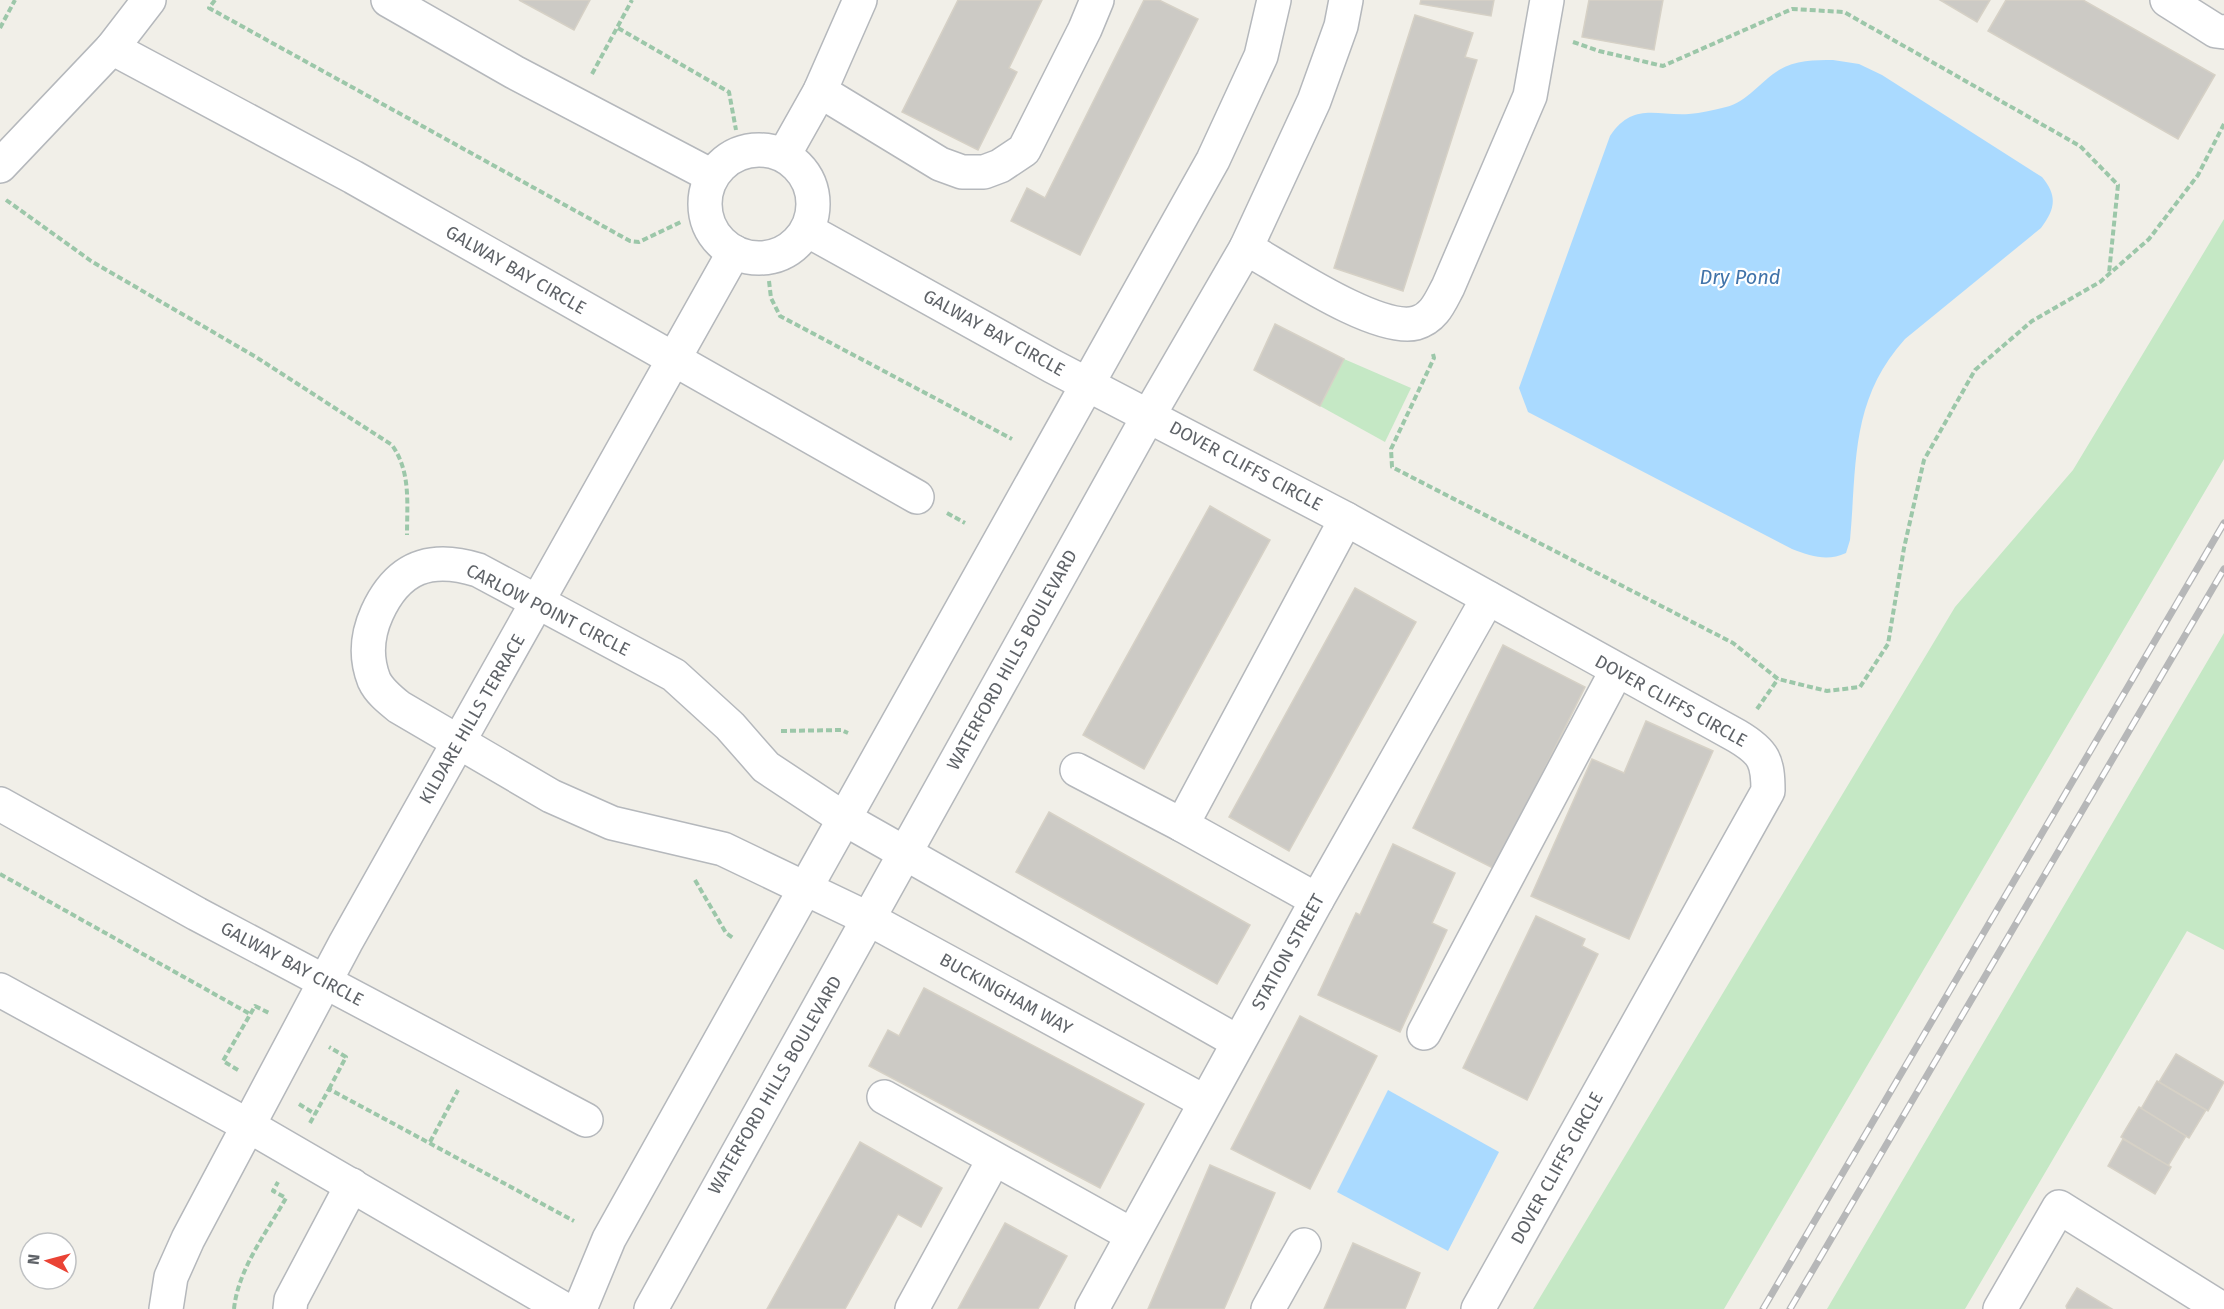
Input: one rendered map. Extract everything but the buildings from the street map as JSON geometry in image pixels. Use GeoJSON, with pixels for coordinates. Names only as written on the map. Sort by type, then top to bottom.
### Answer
{"type":"FeatureCollection","features":[{"type":"Feature","properties":{"kind":"street"},"geometry":{"type":"LineString","coordinates":[[0,166],[112,48],[149,0]]}},
{"type":"Feature","properties":{"kind":"street"},"geometry":{"type":"LineString","coordinates":[[388,0],[496,62],[712,176]]}},
{"type":"Feature","properties":{"kind":"street"},"geometry":{"type":"LineString","coordinates":[[784,155],[820,91],[860,0]]}},
{"type":"Feature","properties":{"kind":"street"},"geometry":{"type":"LineString","coordinates":[[820,91],[940,164],[962,172],[984,172],[1000,166],[1024,150],[1085,29],[1097,0]]}},
{"type":"Feature","properties":{"kind":"street"},"geometry":{"type":"LineString","coordinates":[[579,1309],[609,1239],[1086,383],[1213,160],[1261,56],[1274,0]]}},
{"type":"Feature","properties":{"kind":"street","name":"WATERFORD HILLS BOULEVARD"},"geometry":{"type":"LineString","coordinates":[[651,1309],[676,1260],[869,919],[1149,415],[1246,248],[1314,101],[1341,27],[1346,0]]}},
{"type":"Feature","properties":{"kind":"street"},"geometry":{"type":"LineString","coordinates":[[2167,0],[2216,31],[2224,32]]}},
{"type":"Feature","properties":{"kind":"street"},"geometry":{"type":"LineString","coordinates":[[1246,248],[1365,315],[1393,323],[1416,323],[1434,313],[1448,287],[1530,96],[1544,16]]}},
{"type":"Feature","properties":{"kind":"street","name":"GALWAY BAY CIRCLE"},"geometry":{"type":"LineString","coordinates":[[112,48],[353,177],[671,360],[917,497]]}},
{"type":"Feature","properties":{"kind":"street"},"geometry":{"type":"LineString","coordinates":[[751,150],[768,150],[784,155],[798,166],[808,181],[813,198],[812,215],[807,231],[781,254],[765,258],[749,257],[734,252],[720,242],[710,228],[705,211],[706,194],[712,176],[721,164],[735,155],[751,150]]}},
{"type":"Feature","properties":{"kind":"street","name":"GALWAY BAY CIRCLE"},"geometry":{"type":"LineString","coordinates":[[807,231],[1086,383]]}},
{"type":"Feature","properties":{"kind":"street","name":"KILDARE HILLS TERRACE"},"geometry":{"type":"LineString","coordinates":[[166,1309],[171,1277],[188,1239],[326,981],[671,360],[734,252]]}},
{"type":"Feature","properties":{"kind":"street","name":"DOVER CLIFFS CIRCLE"},"geometry":{"type":"LineString","coordinates":[[1086,383],[1346,519],[1751,744],[1768,763],[1768,791],[1478,1309]]}},
{"type":"Feature","properties":{"kind":"street"},"geometry":{"type":"LineString","coordinates":[[1182,825],[1346,519]]}},
{"type":"Feature","properties":{"kind":"street","name":"CARLOW POINT CIRCLE"},"geometry":{"type":"LineString","coordinates":[[805,888],[723,849],[612,824],[551,796],[399,707],[374,681],[367,645],[371,624],[382,601],[398,579],[412,570],[434,564],[457,563],[478,570],[674,675],[730,726],[766,766],[843,818],[904,853]]}},
{"type":"Feature","properties":{"kind":"street","name":"STATION STREET"},"geometry":{"type":"LineString","coordinates":[[1092,1309],[1317,900],[1488,598]]}},
{"type":"Feature","properties":{"kind":"street"},"geometry":{"type":"LineString","coordinates":[[1424,1033],[1617,670]]}},
{"type":"Feature","properties":{"kind":"street"},"geometry":{"type":"LineString","coordinates":[[1077,770],[1317,900]]}},
{"type":"Feature","properties":{"kind":"street","name":"GALWAY BAY CIRCLE"},"geometry":{"type":"LineString","coordinates":[[0,804],[197,914],[586,1120]]}},
{"type":"Feature","properties":{"kind":"street"},"geometry":{"type":"LineString","coordinates":[[904,853],[1238,1042]]}},
{"type":"Feature","properties":{"kind":"street","name":"BUCKINGHAM WAY"},"geometry":{"type":"LineString","coordinates":[[805,888],[869,919],[1205,1102]]}},
{"type":"Feature","properties":{"kind":"street"},"geometry":{"type":"LineString","coordinates":[[0,990],[249,1126],[564,1309]]}},
{"type":"Feature","properties":{"kind":"street"},"geometry":{"type":"LineString","coordinates":[[884,1097],[1132,1235]]}},
{"type":"Feature","properties":{"kind":"street"},"geometry":{"type":"LineString","coordinates":[[912,1309],[994,1159]]}},
{"type":"Feature","properties":{"kind":"street"},"geometry":{"type":"LineString","coordinates":[[290,1309],[291,1300],[352,1185]]}},
{"type":"Feature","properties":{"kind":"street"},"geometry":{"type":"LineString","coordinates":[[2000,1309],[2059,1207],[2222,1309]]}},
{"type":"Feature","properties":{"kind":"street"},"geometry":{"type":"LineString","coordinates":[[1268,1309],[1304,1245]]}},
{"type":"Feature","properties":{"kind":"path"},"geometry":{"type":"LineString","coordinates":[[0,28],[15,0]]}},
{"type":"Feature","properties":{"kind":"path"},"geometry":{"type":"LineString","coordinates":[[215,0],[209,8],[630,241],[639,242],[683,221]]}},
{"type":"Feature","properties":{"kind":"path"},"geometry":{"type":"LineString","coordinates":[[599,59],[632,0]]}},
{"type":"Feature","properties":{"kind":"path"},"geometry":{"type":"LineString","coordinates":[[1544,16],[1599,51],[1664,66],[1792,9],[1844,12],[2080,146],[2118,185],[2109,274]]}},
{"type":"Feature","properties":{"kind":"path"},"geometry":{"type":"LineString","coordinates":[[618,28],[726,89],[731,97],[736,130]]}},
{"type":"Feature","properties":{"kind":"path"},"geometry":{"type":"LineString","coordinates":[[1424,318],[1434,358],[1391,449],[1392,467],[1733,643],[1778,678],[1827,691],[1860,687],[1888,644],[1904,548],[1924,460],[1975,370],[2032,321],[2109,274],[2149,239],[2198,176],[2224,124]]}},
{"type":"Feature","properties":{"kind":"path"},"geometry":{"type":"LineString","coordinates":[[0,196],[91,261],[256,357],[392,445],[401,459],[406,475],[406,535]]}},
{"type":"Feature","properties":{"kind":"path"},"geometry":{"type":"LineString","coordinates":[[769,281],[771,298],[780,316],[1012,439]]}},
{"type":"Feature","properties":{"kind":"path"},"geometry":{"type":"LineString","coordinates":[[0,874],[250,1014]]}},
{"type":"Feature","properties":{"kind":"path"},"geometry":{"type":"LineString","coordinates":[[248,1076],[222,1061],[255,1006],[272,1014]]}},
{"type":"Feature","properties":{"kind":"path"},"geometry":{"type":"LineString","coordinates":[[307,1129],[346,1057],[320,1042]]}},
{"type":"Feature","properties":{"kind":"path"},"geometry":{"type":"LineString","coordinates":[[430,1142],[473,1061]]}},
{"type":"Feature","properties":{"kind":"path"},"geometry":{"type":"LineString","coordinates":[[329,1089],[574,1221]]}},
{"type":"Feature","properties":{"kind":"path"},"geometry":{"type":"LineString","coordinates":[[234,1309],[242,1278],[250,1260],[286,1198],[273,1191],[281,1176]]}},
{"type":"Feature","properties":{"kind":"green space"},"geometry":{"type":"Polygon","coordinates":[[[2224,219],[2224,459],[1724,1309],[1533,1309],[1955,607],[2073,470],[2224,219]]]}},
{"type":"Feature","properties":{"kind":"green space"},"geometry":{"type":"Polygon","coordinates":[[[1344,359],[1411,388],[1385,442],[1320,406],[1344,359]]]}},
{"type":"Feature","properties":{"kind":"green space"},"geometry":{"type":"Polygon","coordinates":[[[2224,633],[2224,950],[2187,931],[1965,1309],[1827,1309],[2224,633]]]}},
{"type":"Feature","properties":{"kind":"water","name":"Dry Pond"},"geometry":{"type":"Polygon","coordinates":[[[1833,60],[1859,64],[1882,75],[2042,177],[2051,190],[2053,202],[2052,209],[2041,228],[1905,339],[1887,362],[1874,385],[1865,409],[1856,459],[1850,540],[1846,553],[1826,558],[1792,549],[1528,412],[1519,388],[1610,136],[1619,125],[1627,118],[1645,113],[1689,114],[1726,107],[1741,101],[1785,67],[1805,61],[1833,60]]]}},
{"type":"Feature","properties":{"kind":"water"},"geometry":{"type":"Polygon","coordinates":[[[1388,1090],[1499,1152],[1448,1251],[1337,1192],[1388,1090]]]}},
{"type":"Feature","properties":{"kind":"railway"},"geometry":{"type":"LineString","coordinates":[[1763,1309],[2224,523]]}},
{"type":"Feature","properties":{"kind":"railway"},"geometry":{"type":"LineString","coordinates":[[1790,1309],[2224,569]]}}]}
